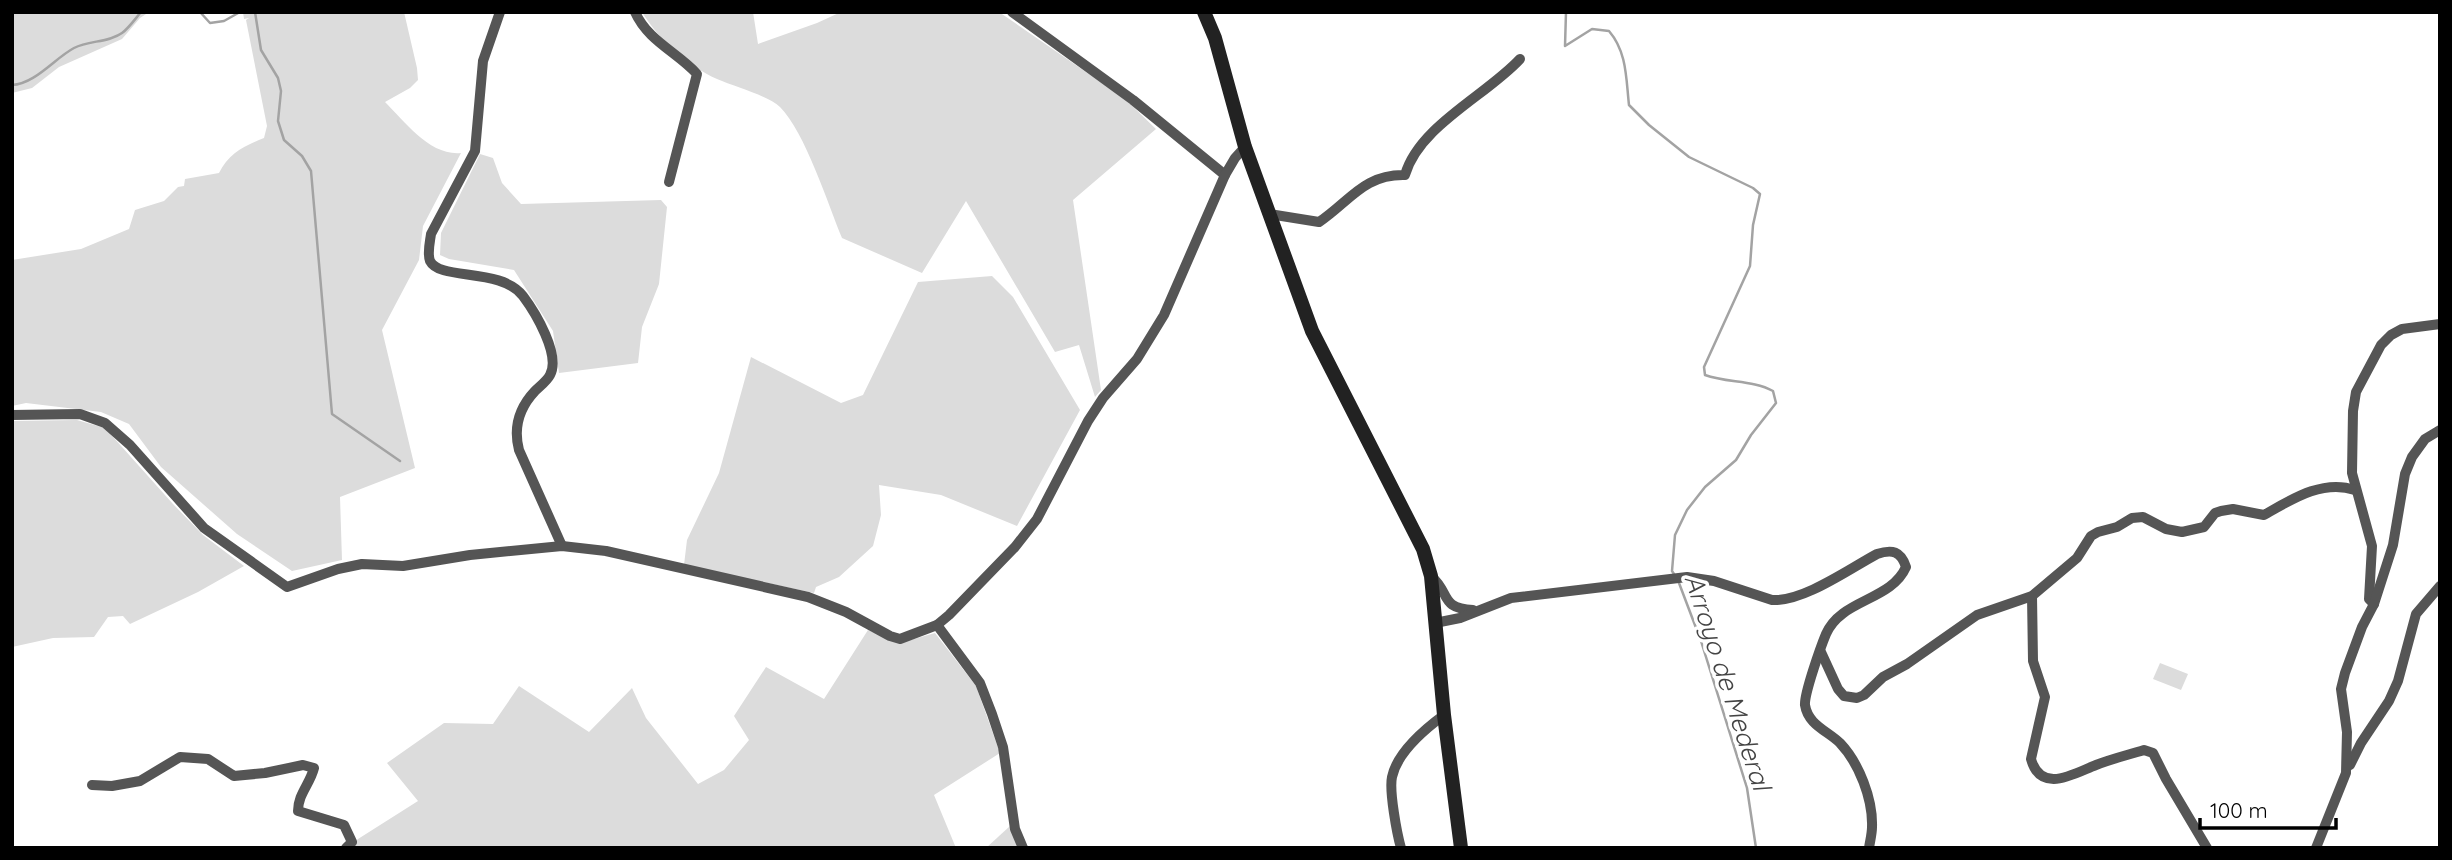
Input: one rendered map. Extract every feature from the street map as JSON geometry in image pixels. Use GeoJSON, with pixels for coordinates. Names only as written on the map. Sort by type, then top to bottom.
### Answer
{"type":"FeatureCollection","features":[{"type":"Feature","properties":{"kind":"street"},"geometry":{"type":"LineString","coordinates":[[500,12],[483,61],[475,150],[431,234],[430,261],[437,269],[493,277],[508,282],[522,295],[549,344],[553,353],[551,373],[525,403],[515,434],[519,450],[562,546]]}},
{"type":"Feature","properties":{"kind":"street"},"geometry":{"type":"LineString","coordinates":[[635,12],[643,27],[656,41],[697,74],[669,182]]}},
{"type":"Feature","properties":{"kind":"street"},"geometry":{"type":"LineString","coordinates":[[1012,12],[1133,100],[1225,175]]}},
{"type":"Feature","properties":{"kind":"street"},"geometry":{"type":"LineString","coordinates":[[1204,12],[1215,38],[1245,147],[1312,331],[1423,549],[1431,576],[1444,715],[1461,848]]}},
{"type":"Feature","properties":{"kind":"street"},"geometry":{"type":"LineString","coordinates":[[1269,214],[1319,222],[1378,177],[1405,175],[1407,166],[1425,142],[1520,59]]}},
{"type":"Feature","properties":{"kind":"street"},"geometry":{"type":"LineString","coordinates":[[12,415],[80,414],[105,423],[130,445],[204,528],[288,587],[338,569],[362,564],[403,566],[470,555],[562,546],[606,551],[808,597],[846,612],[900,639],[937,625],[949,615],[1015,547],[1037,519],[1088,421],[1103,398],[1137,359],[1164,315],[1225,175],[1245,147]]}},
{"type":"Feature","properties":{"kind":"street"},"geometry":{"type":"LineString","coordinates":[[2374,604],[2369,599],[2370,537],[2355,489],[2351,460],[2356,392],[2381,345],[2391,335],[2440,316]]}},
{"type":"Feature","properties":{"kind":"street"},"geometry":{"type":"LineString","coordinates":[[2402,329],[2440,324]]}},
{"type":"Feature","properties":{"kind":"street"},"geometry":{"type":"LineString","coordinates":[[2346,773],[2347,732],[2341,689],[2345,673],[2362,627],[2374,604],[2393,545],[2405,474],[2412,457],[2425,439],[2440,430]]}},
{"type":"Feature","properties":{"kind":"street"},"geometry":{"type":"LineString","coordinates":[[2334,485],[2351,460]]}},
{"type":"Feature","properties":{"kind":"street"},"geometry":{"type":"LineString","coordinates":[[1821,652],[1844,696],[1857,698],[1864,695],[1882,677],[1907,664],[1977,615],[2032,596],[2077,558],[2091,536],[2117,527],[2132,518],[2143,517],[2166,529],[2182,532],[2199,530],[2221,510],[2233,509],[2264,515],[2301,495],[2334,485],[2355,489]]}},
{"type":"Feature","properties":{"kind":"street"},"geometry":{"type":"LineString","coordinates":[[1435,618],[1460,618],[1511,598],[1687,577],[1714,581],[1772,600],[1781,600],[1806,592],[1877,554],[1887,550],[1895,552],[1902,556],[1906,567],[1902,575],[1892,586],[1845,611],[1835,620],[1826,633],[1806,692],[1805,705],[1809,716],[1817,726],[1839,742],[1860,773],[1870,805],[1872,826],[1869,848]]}},
{"type":"Feature","properties":{"kind":"street"},"geometry":{"type":"LineString","coordinates":[[1431,576],[1451,606],[1460,610],[1479,610]]}},
{"type":"Feature","properties":{"kind":"street"},"geometry":{"type":"LineString","coordinates":[[2316,848],[2346,773],[2398,681],[2416,614],[2440,586]]}},
{"type":"Feature","properties":{"kind":"street"},"geometry":{"type":"LineString","coordinates":[[2032,596],[2033,662],[2045,697],[2031,759],[2034,768],[2043,777],[2060,780],[2144,750],[2153,753],[2207,848]]}},
{"type":"Feature","properties":{"kind":"street"},"geometry":{"type":"LineString","coordinates":[[1435,618],[1451,606]]}},
{"type":"Feature","properties":{"kind":"street"},"geometry":{"type":"LineString","coordinates":[[937,625],[980,683],[992,713],[1003,747],[1015,829],[1023,848]]}},
{"type":"Feature","properties":{"kind":"street"},"geometry":{"type":"LineString","coordinates":[[1401,848],[1391,777],[1406,750],[1444,715]]}},
{"type":"Feature","properties":{"kind":"street"},"geometry":{"type":"LineString","coordinates":[[92,785],[112,786],[140,781],[180,757],[208,759],[234,776],[265,774],[303,765],[314,768],[312,780],[298,800],[299,811],[344,825],[352,842],[346,848]]}},
{"type":"Feature","properties":{"kind":"shaded area"},"geometry":{"type":"Polygon","coordinates":[[[12,12],[149,12],[140,18],[122,39],[59,67],[32,88],[12,93],[12,12]]]}},
{"type":"Feature","properties":{"kind":"shaded area"},"geometry":{"type":"Polygon","coordinates":[[[243,12],[404,12],[418,80],[410,88],[385,102],[429,143],[439,149],[461,153],[423,226],[419,260],[382,330],[415,468],[340,497],[342,560],[292,571],[237,534],[161,467],[129,424],[101,412],[26,403],[12,406],[12,260],[81,249],[129,229],[135,210],[164,201],[178,187],[184,186],[185,179],[219,173],[227,160],[238,151],[264,138],[267,126],[246,20],[249,18],[244,19],[243,12]]]}},
{"type":"Feature","properties":{"kind":"shaded area"},"geometry":{"type":"Polygon","coordinates":[[[642,12],[753,12],[758,44],[841,12],[999,12],[1125,99],[1156,129],[1073,200],[1101,390],[1095,397],[1079,345],[1055,352],[966,201],[922,273],[842,238],[807,150],[780,107],[695,67],[665,42],[642,12]]]}},
{"type":"Feature","properties":{"kind":"shaded area"},"geometry":{"type":"Polygon","coordinates":[[[480,154],[493,158],[502,183],[521,204],[661,200],[667,207],[659,284],[642,327],[638,363],[559,373],[553,331],[514,270],[449,259],[440,255],[441,233],[480,154]]]}},
{"type":"Feature","properties":{"kind":"shaded area"},"geometry":{"type":"Polygon","coordinates":[[[992,276],[1013,297],[1080,410],[1017,526],[941,495],[879,485],[881,515],[873,546],[839,577],[816,587],[814,593],[684,565],[687,540],[719,473],[751,357],[841,403],[863,395],[918,282],[992,276]]]}},
{"type":"Feature","properties":{"kind":"shaded area"},"geometry":{"type":"Polygon","coordinates":[[[77,420],[105,428],[203,535],[244,566],[198,592],[130,624],[123,616],[108,617],[94,637],[53,638],[12,647],[12,421],[77,420]]]}},
{"type":"Feature","properties":{"kind":"shaded area"},"geometry":{"type":"Polygon","coordinates":[[[868,630],[900,643],[935,633],[976,686],[1000,753],[934,795],[956,848],[351,848],[358,839],[418,801],[387,763],[444,723],[493,724],[519,686],[589,732],[632,688],[646,718],[698,784],[724,770],[749,740],[734,716],[766,667],[824,699],[868,630]]]}},
{"type":"Feature","properties":{"kind":"shaded area"},"geometry":{"type":"Polygon","coordinates":[[[2160,663],[2188,674],[2181,690],[2153,679],[2160,663]]]}},
{"type":"Feature","properties":{"kind":"shaded area"},"geometry":{"type":"Polygon","coordinates":[[[1010,826],[1019,848],[986,848],[1010,826]]]}},
{"type":"Feature","properties":{"kind":"waterway"},"geometry":{"type":"LineString","coordinates":[[12,85],[29,80],[74,48],[117,36],[127,29],[141,12]]}},
{"type":"Feature","properties":{"kind":"waterway"},"geometry":{"type":"LineString","coordinates":[[200,12],[210,23],[224,21],[240,12]]}},
{"type":"Feature","properties":{"kind":"waterway"},"geometry":{"type":"LineString","coordinates":[[255,12],[261,50],[278,78],[281,91],[278,121],[284,140],[302,156],[311,171],[332,414],[400,461]]}},
{"type":"Feature","properties":{"kind":"waterway","name":"Arroyo de Mederal"},"geometry":{"type":"LineString","coordinates":[[1566,12],[1565,46],[1592,29],[1609,31],[1615,39],[1626,75],[1629,105],[1649,125],[1689,157],[1760,194],[1753,225],[1750,266],[1704,367],[1705,375],[1765,387],[1773,391],[1776,403],[1736,460],[1705,487],[1687,510],[1675,535],[1674,574]]}},
{"type":"Feature","properties":{"kind":"waterway","name":"Arroyo de Mederal"},"geometry":{"type":"LineString","coordinates":[[1679,583],[1701,641],[1747,788],[1756,848]]}}]}
